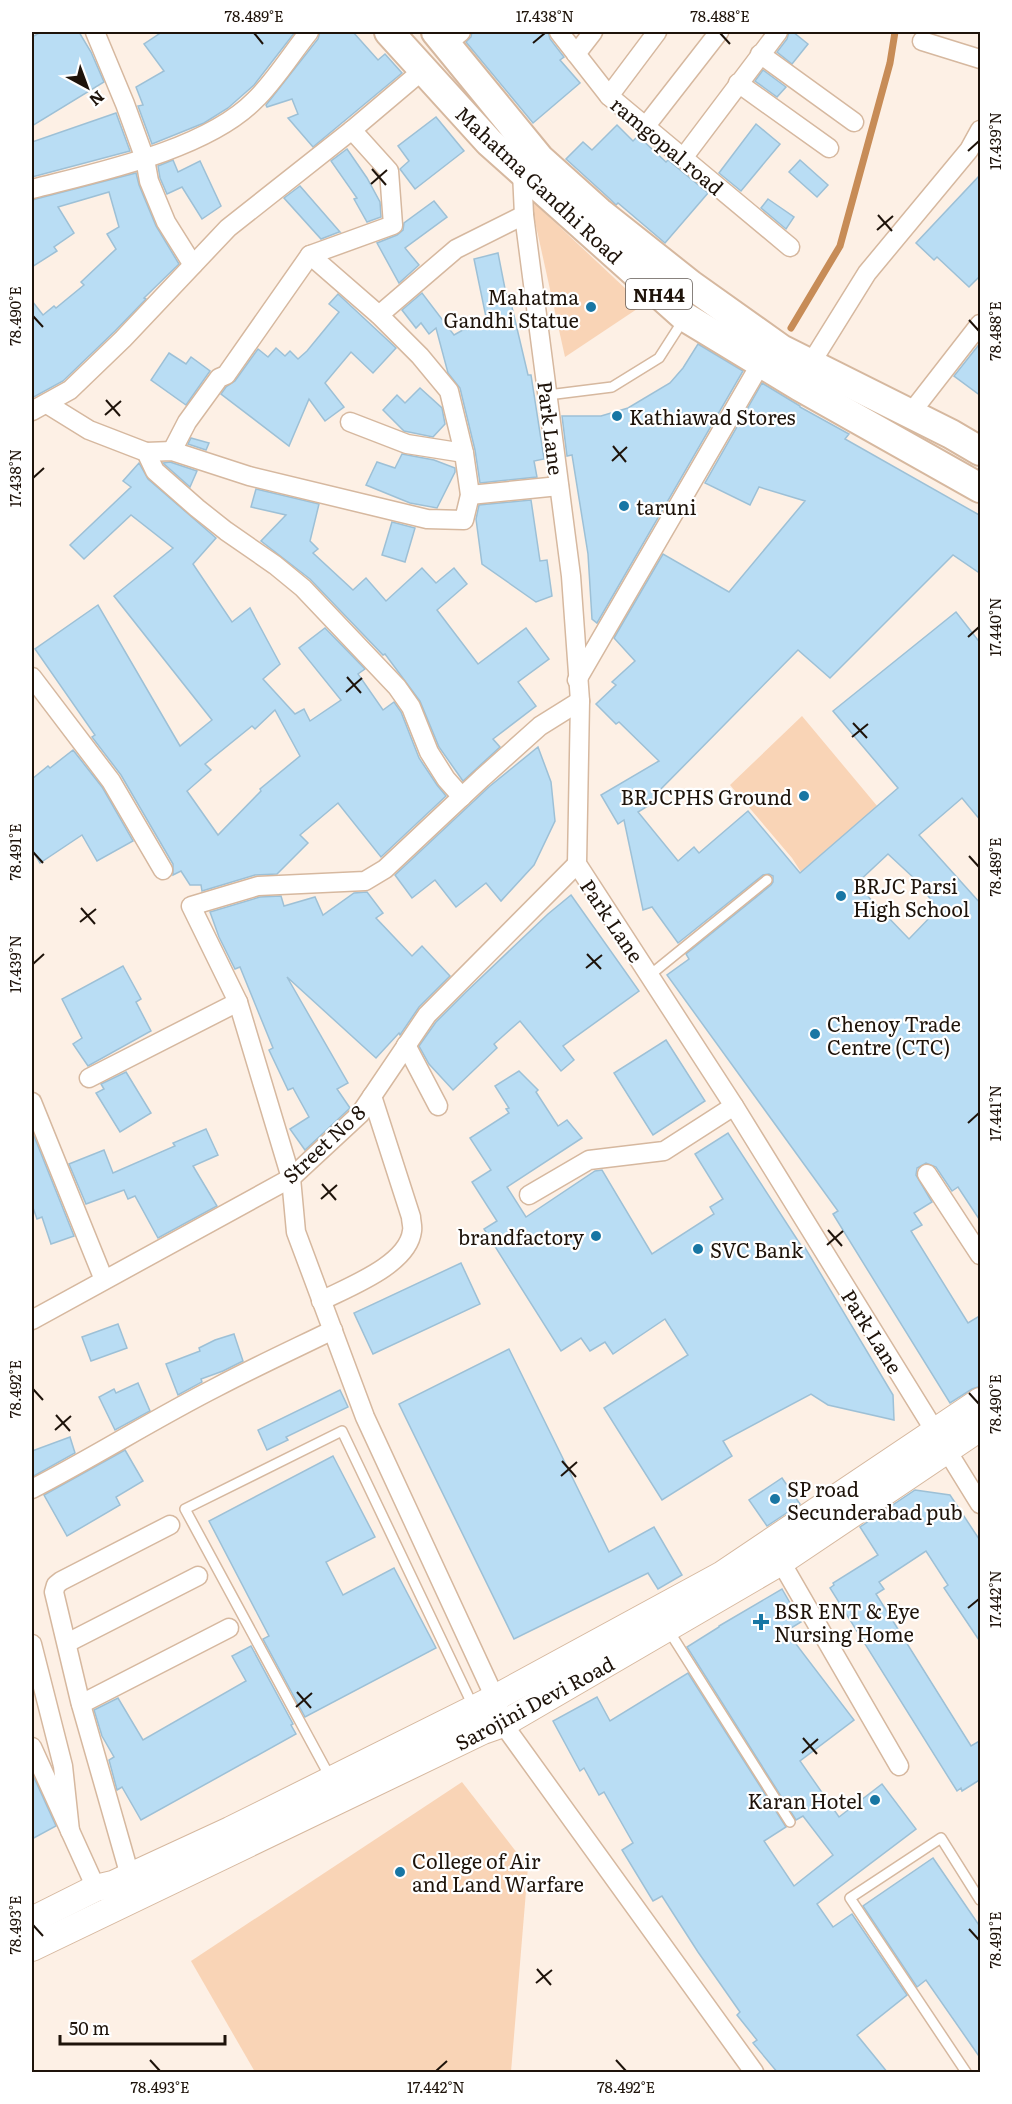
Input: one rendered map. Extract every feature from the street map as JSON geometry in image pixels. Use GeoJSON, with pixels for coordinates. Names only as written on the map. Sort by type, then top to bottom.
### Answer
{"type":"FeatureCollection","features":[{"type":"Feature","properties":{"kind":"highway","name":"Mahatma Gandhi Road"},"geometry":{"type":"LineString","coordinates":[[389,32],[489,142],[685,317],[761,363],[981,488]]}},
{"type":"Feature","properties":{"kind":"highway","name":"Mahatma Gandhi Road"},"geometry":{"type":"LineString","coordinates":[[447,36],[540,159],[599,212],[691,285],[782,349],[981,451]]}},
{"type":"Feature","properties":{"kind":"main road","name":"Sarojini Devi Road"},"geometry":{"type":"LineString","coordinates":[[32,1948],[472,1736],[503,1724],[668,1629],[780,1562],[941,1441],[981,1401]]}},
{"type":"Feature","properties":{"kind":"main road","name":"Sarojini Devi Road"},"geometry":{"type":"LineString","coordinates":[[32,1920],[96,1888],[113,1884],[230,1830],[485,1703],[721,1575],[941,1441],[981,1428]]}},
{"type":"Feature","properties":{"kind":"street"},"geometry":{"type":"LineString","coordinates":[[95,32],[145,159],[149,180],[166,222],[193,265]]}},
{"type":"Feature","properties":{"kind":"street"},"geometry":{"type":"LineString","coordinates":[[32,189],[145,159],[213,130],[255,100],[309,32]]}},
{"type":"Feature","properties":{"kind":"street","name":"ramgopal road"},"geometry":{"type":"LineString","coordinates":[[559,32],[609,96],[790,247]]}},
{"type":"Feature","properties":{"kind":"street"},"geometry":{"type":"LineString","coordinates":[[576,54],[593,32]]}},
{"type":"Feature","properties":{"kind":"street"},"geometry":{"type":"LineString","coordinates":[[609,96],[657,32]]}},
{"type":"Feature","properties":{"kind":"street"},"geometry":{"type":"LineString","coordinates":[[645,127],[719,32]]}},
{"type":"Feature","properties":{"kind":"street"},"geometry":{"type":"LineString","coordinates":[[683,158],[778,32]]}},
{"type":"Feature","properties":{"kind":"street"},"geometry":{"type":"LineString","coordinates":[[922,41],[981,59]]}},
{"type":"Feature","properties":{"kind":"street"},"geometry":{"type":"LineString","coordinates":[[760,54],[854,122]]}},
{"type":"Feature","properties":{"kind":"street"},"geometry":{"type":"LineString","coordinates":[[39,407],[70,390],[123,339],[228,228],[352,130],[423,70]]}},
{"type":"Feature","properties":{"kind":"street"},"geometry":{"type":"LineString","coordinates":[[738,83],[829,148]]}},
{"type":"Feature","properties":{"kind":"street"},"geometry":{"type":"LineString","coordinates":[[172,451],[187,422],[219,378],[226,375],[310,255],[393,225],[389,171],[352,130]]}},
{"type":"Feature","properties":{"kind":"street"},"geometry":{"type":"LineString","coordinates":[[810,363],[867,273],[969,150],[981,130]]}},
{"type":"Feature","properties":{"kind":"street","name":"Park Lane"},"geometry":{"type":"LineString","coordinates":[[522,172],[524,215],[571,576],[579,701],[577,864],[734,1106],[981,1504]]}},
{"type":"Feature","properties":{"kind":"street"},"geometry":{"type":"LineString","coordinates":[[379,315],[456,249],[524,215]]}},
{"type":"Feature","properties":{"kind":"street"},"geometry":{"type":"LineString","coordinates":[[39,407],[89,430],[146,452],[172,451],[249,476],[427,519],[464,520],[470,495],[464,453],[449,391],[420,356],[379,315],[310,255]]}},
{"type":"Feature","properties":{"kind":"street"},"geometry":{"type":"LineString","coordinates":[[910,414],[981,324]]}},
{"type":"Feature","properties":{"kind":"street"},"geometry":{"type":"LineString","coordinates":[[578,680],[761,363]]}},
{"type":"Feature","properties":{"kind":"street"},"geometry":{"type":"LineString","coordinates":[[350,422],[407,444],[464,453]]}},
{"type":"Feature","properties":{"kind":"street"},"geometry":{"type":"LineString","coordinates":[[146,452],[155,471],[226,531],[275,565],[303,588],[397,687],[411,708],[429,752],[446,779],[462,797]]}},
{"type":"Feature","properties":{"kind":"street"},"geometry":{"type":"LineString","coordinates":[[470,495],[559,486]]}},
{"type":"Feature","properties":{"kind":"street"},"geometry":{"type":"LineString","coordinates":[[32,677],[111,782],[163,870]]}},
{"type":"Feature","properties":{"kind":"street"},"geometry":{"type":"LineString","coordinates":[[579,701],[540,726],[385,869],[366,880],[258,886],[191,906],[238,1002],[291,1178],[296,1232],[321,1301],[365,1417],[485,1703],[503,1724],[753,2073]]}},
{"type":"Feature","properties":{"kind":"street","name":"Street No 8"},"geometry":{"type":"LineString","coordinates":[[32,1320],[291,1178],[360,1114],[427,1015],[577,864]]}},
{"type":"Feature","properties":{"kind":"street"},"geometry":{"type":"LineString","coordinates":[[89,1078],[238,1002]]}},
{"type":"Feature","properties":{"kind":"street"},"geometry":{"type":"LineString","coordinates":[[406,1045],[438,1106]]}},
{"type":"Feature","properties":{"kind":"street"},"geometry":{"type":"LineString","coordinates":[[321,1301],[395,1260],[405,1248],[412,1232],[411,1217],[372,1096]]}},
{"type":"Feature","properties":{"kind":"street"},"geometry":{"type":"LineString","coordinates":[[32,1102],[104,1280]]}},
{"type":"Feature","properties":{"kind":"street"},"geometry":{"type":"LineString","coordinates":[[529,1195],[589,1160],[664,1151],[734,1106]]}},
{"type":"Feature","properties":{"kind":"street"},"geometry":{"type":"LineString","coordinates":[[927,1174],[981,1255]]}},
{"type":"Feature","properties":{"kind":"street"},"geometry":{"type":"LineString","coordinates":[[32,1490],[216,1387],[333,1330]]}},
{"type":"Feature","properties":{"kind":"street"},"geometry":{"type":"LineString","coordinates":[[130,1876],[81,1704],[54,1592],[56,1585],[66,1578],[170,1525]]}},
{"type":"Feature","properties":{"kind":"street"},"geometry":{"type":"LineString","coordinates":[[780,1562],[899,1766]]}},
{"type":"Feature","properties":{"kind":"street"},"geometry":{"type":"LineString","coordinates":[[67,1643],[198,1576]]}},
{"type":"Feature","properties":{"kind":"street"},"geometry":{"type":"LineString","coordinates":[[81,1704],[229,1628]]}},
{"type":"Feature","properties":{"kind":"street"},"geometry":{"type":"LineString","coordinates":[[32,1644],[63,1766],[70,1832]]}},
{"type":"Feature","properties":{"kind":"street"},"geometry":{"type":"LineString","coordinates":[[32,1747],[96,1888]]}},
{"type":"Feature","properties":{"kind":"lane"},"geometry":{"type":"LineString","coordinates":[[548,395],[612,387],[659,358],[685,317]]}},
{"type":"Feature","properties":{"kind":"lane"},"geometry":{"type":"LineString","coordinates":[[650,975],[767,880]]}},
{"type":"Feature","properties":{"kind":"lane"},"geometry":{"type":"LineString","coordinates":[[331,1779],[185,1509],[342,1431],[485,1703]]}},
{"type":"Feature","properties":{"kind":"lane"},"geometry":{"type":"LineString","coordinates":[[668,1629],[790,1822]]}},
{"type":"Feature","properties":{"kind":"lane"},"geometry":{"type":"LineString","coordinates":[[966,2073],[850,1898],[941,1838],[981,1900]]}},
{"type":"Feature","properties":{"kind":"shaded area"},"geometry":{"type":"Polygon","coordinates":[[[530,199],[643,305],[565,357],[530,199]]]}},
{"type":"Feature","properties":{"kind":"shaded area","name":"BRJCPHS Ground"},"geometry":{"type":"Polygon","coordinates":[[[802,716],[878,807],[801,872],[792,858],[730,785],[802,716]]]}},
{"type":"Feature","properties":{"kind":"shaded area"},"geometry":{"type":"Polygon","coordinates":[[[462,1782],[528,1867],[511,2072],[255,2072],[191,1961],[462,1782]]]}},
{"type":"Feature","properties":{"kind":"building"},"geometry":{"type":"Polygon","coordinates":[[[41,32],[79,32],[104,82],[32,126],[32,37],[41,32]]]}},
{"type":"Feature","properties":{"kind":"building"},"geometry":{"type":"Polygon","coordinates":[[[162,32],[295,32],[254,85],[228,108],[204,123],[152,144],[138,106],[143,105],[136,87],[164,71],[144,44],[162,32]]]}},
{"type":"Feature","properties":{"kind":"building"},"geometry":{"type":"Polygon","coordinates":[[[320,32],[353,32],[378,60],[385,54],[402,73],[313,147],[288,118],[298,114],[292,99],[267,107],[266,105],[318,39],[320,32]]]}},
{"type":"Feature","properties":{"kind":"building"},"geometry":{"type":"Polygon","coordinates":[[[472,32],[548,32],[550,39],[564,57],[560,60],[580,83],[533,123],[466,42],[472,32]]]}},
{"type":"Feature","properties":{"kind":"building"},"geometry":{"type":"Polygon","coordinates":[[[789,32],[793,32],[808,44],[792,64],[777,52],[787,39],[789,32]]]}},
{"type":"Feature","properties":{"kind":"building"},"geometry":{"type":"Polygon","coordinates":[[[763,70],[786,87],[777,97],[755,81],[763,70]]]}},
{"type":"Feature","properties":{"kind":"building"},"geometry":{"type":"Polygon","coordinates":[[[116,113],[130,151],[32,177],[32,142],[116,113]]]}},
{"type":"Feature","properties":{"kind":"building"},"geometry":{"type":"Polygon","coordinates":[[[436,117],[464,151],[415,189],[400,169],[409,161],[398,146],[436,117]]]}},
{"type":"Feature","properties":{"kind":"building"},"geometry":{"type":"Polygon","coordinates":[[[756,124],[780,144],[741,191],[719,173],[756,124]]]}},
{"type":"Feature","properties":{"kind":"building"},"geometry":{"type":"Polygon","coordinates":[[[617,125],[633,141],[638,136],[666,162],[668,160],[708,193],[665,243],[618,203],[616,205],[566,159],[583,142],[592,150],[617,125]]]}},
{"type":"Feature","properties":{"kind":"building"},"geometry":{"type":"Polygon","coordinates":[[[347,149],[380,202],[381,217],[367,222],[354,199],[357,198],[331,161],[347,149]]]}},
{"type":"Feature","properties":{"kind":"building"},"geometry":{"type":"Polygon","coordinates":[[[173,160],[178,172],[200,161],[221,206],[202,219],[182,187],[167,194],[158,166],[173,160]]]}},
{"type":"Feature","properties":{"kind":"building"},"geometry":{"type":"Polygon","coordinates":[[[800,160],[828,185],[817,197],[789,172],[800,160]]]}},
{"type":"Feature","properties":{"kind":"building"},"geometry":{"type":"Polygon","coordinates":[[[136,173],[156,226],[179,264],[63,381],[32,398],[32,301],[43,315],[54,306],[56,308],[84,285],[81,282],[116,249],[107,234],[119,227],[109,192],[58,207],[74,233],[54,247],[57,251],[32,267],[32,200],[136,173]]]}},
{"type":"Feature","properties":{"kind":"building"},"geometry":{"type":"Polygon","coordinates":[[[981,174],[981,275],[969,287],[937,257],[934,260],[916,243],[981,174]]]}},
{"type":"Feature","properties":{"kind":"building"},"geometry":{"type":"Polygon","coordinates":[[[300,186],[340,232],[321,239],[284,198],[300,186]]]}},
{"type":"Feature","properties":{"kind":"building"},"geometry":{"type":"Polygon","coordinates":[[[768,199],[794,217],[786,229],[761,208],[768,199]]]}},
{"type":"Feature","properties":{"kind":"building"},"geometry":{"type":"Polygon","coordinates":[[[434,201],[447,217],[405,248],[419,265],[399,283],[377,243],[397,235],[403,230],[404,223],[434,201]]]}},
{"type":"Feature","properties":{"kind":"building"},"geometry":{"type":"Polygon","coordinates":[[[498,253],[508,304],[511,303],[528,375],[531,375],[544,459],[534,461],[537,477],[480,483],[475,450],[460,388],[448,373],[436,328],[429,334],[421,323],[416,328],[402,310],[422,293],[454,335],[486,317],[474,259],[498,253]]]}},
{"type":"Feature","properties":{"kind":"building"},"geometry":{"type":"Polygon","coordinates":[[[338,294],[396,348],[373,373],[351,352],[325,383],[344,407],[325,421],[309,399],[289,446],[221,394],[235,381],[258,349],[268,357],[276,348],[285,356],[290,351],[298,359],[339,312],[329,304],[338,294]]]}},
{"type":"Feature","properties":{"kind":"building"},"geometry":{"type":"Polygon","coordinates":[[[981,342],[981,396],[954,376],[981,342]]]}},
{"type":"Feature","properties":{"kind":"building"},"geometry":{"type":"Polygon","coordinates":[[[698,344],[743,371],[597,623],[592,619],[588,554],[572,455],[567,456],[562,416],[601,416],[628,408],[670,383],[683,368],[698,344]]]}},
{"type":"Feature","properties":{"kind":"building"},"geometry":{"type":"Polygon","coordinates":[[[169,353],[186,364],[191,357],[210,371],[186,405],[151,380],[169,353]]]}},
{"type":"Feature","properties":{"kind":"building"},"geometry":{"type":"Polygon","coordinates":[[[762,383],[849,434],[845,439],[981,516],[981,574],[953,555],[830,678],[798,650],[658,792],[661,798],[638,812],[678,861],[694,847],[699,853],[748,811],[800,873],[898,788],[833,711],[956,612],[981,644],[981,821],[962,798],[919,835],[981,904],[981,1222],[958,1187],[952,1191],[936,1167],[926,1163],[917,1168],[916,1175],[932,1202],[914,1213],[922,1225],[911,1231],[968,1323],[981,1315],[981,1386],[950,1403],[833,1214],[838,1211],[667,975],[689,959],[686,954],[771,885],[773,876],[763,875],[678,943],[652,907],[643,910],[624,820],[618,824],[601,795],[659,761],[619,722],[616,724],[596,704],[616,685],[612,682],[635,661],[614,638],[663,554],[729,592],[805,501],[759,487],[750,505],[705,483],[762,383]],[[888,854],[856,884],[909,939],[938,909],[916,880],[888,854]]]}},
{"type":"Feature","properties":{"kind":"building"},"geometry":{"type":"Polygon","coordinates":[[[420,388],[442,408],[445,424],[433,437],[404,431],[383,410],[397,395],[405,403],[420,388]]]}},
{"type":"Feature","properties":{"kind":"building"},"geometry":{"type":"Polygon","coordinates":[[[191,438],[209,443],[206,450],[188,444],[191,438]]]}},
{"type":"Feature","properties":{"kind":"building"},"geometry":{"type":"Polygon","coordinates":[[[402,454],[434,460],[455,468],[437,508],[410,503],[366,485],[377,462],[395,468],[402,454]]]}},
{"type":"Feature","properties":{"kind":"building"},"geometry":{"type":"Polygon","coordinates":[[[170,462],[197,471],[190,487],[163,463],[170,462]]]}},
{"type":"Feature","properties":{"kind":"building"},"geometry":{"type":"Polygon","coordinates":[[[139,463],[148,479],[216,538],[193,564],[232,622],[250,608],[280,664],[263,679],[295,714],[304,709],[310,721],[341,700],[299,648],[325,628],[365,669],[358,674],[383,710],[394,702],[401,712],[419,758],[446,796],[381,857],[338,803],[300,835],[308,843],[277,874],[255,875],[202,891],[201,885],[190,885],[181,871],[173,875],[173,864],[121,775],[92,737],[95,735],[35,649],[98,605],[180,746],[212,720],[114,596],[173,548],[131,515],[84,559],[70,545],[131,487],[123,481],[139,463]],[[275,710],[255,729],[252,726],[205,764],[211,770],[187,791],[218,835],[261,791],[260,789],[300,756],[275,710]]]}},
{"type":"Feature","properties":{"kind":"building"},"geometry":{"type":"Polygon","coordinates":[[[256,489],[319,504],[310,541],[318,549],[313,553],[353,590],[366,578],[386,601],[422,568],[436,583],[454,568],[467,584],[437,610],[478,664],[526,628],[549,659],[518,682],[536,706],[493,739],[500,747],[463,781],[439,747],[420,701],[385,654],[383,655],[310,579],[261,541],[286,515],[251,507],[256,489]]]}},
{"type":"Feature","properties":{"kind":"building"},"geometry":{"type":"Polygon","coordinates":[[[531,500],[540,561],[547,560],[552,596],[536,602],[482,564],[476,519],[479,505],[531,500]]]}},
{"type":"Feature","properties":{"kind":"building"},"geometry":{"type":"Polygon","coordinates":[[[392,522],[415,528],[405,562],[382,555],[392,522]]]}},
{"type":"Feature","properties":{"kind":"building"},"geometry":{"type":"Polygon","coordinates":[[[538,747],[551,782],[555,821],[534,865],[501,901],[486,883],[456,907],[435,880],[412,898],[395,875],[490,786],[538,747]]]}},
{"type":"Feature","properties":{"kind":"building"},"geometry":{"type":"Polygon","coordinates":[[[73,750],[102,787],[133,841],[97,861],[82,835],[40,863],[32,850],[32,779],[73,750]]]}},
{"type":"Feature","properties":{"kind":"building"},"geometry":{"type":"Polygon","coordinates":[[[367,892],[383,913],[376,918],[412,956],[422,946],[450,976],[419,1007],[400,1035],[399,1033],[376,1058],[287,977],[348,1083],[337,1089],[350,1108],[305,1150],[290,1129],[309,1117],[293,1088],[288,1090],[269,1050],[273,1048],[240,967],[235,969],[210,912],[260,897],[281,896],[284,906],[315,897],[323,915],[354,893],[367,892]]]}},
{"type":"Feature","properties":{"kind":"building"},"geometry":{"type":"Polygon","coordinates":[[[571,895],[639,991],[563,1046],[574,1060],[561,1071],[520,1021],[494,1044],[497,1048],[453,1090],[429,1064],[419,1046],[436,1022],[466,992],[571,895]]]}},
{"type":"Feature","properties":{"kind":"building"},"geometry":{"type":"Polygon","coordinates":[[[123,966],[141,999],[136,1002],[151,1031],[88,1066],[73,1044],[82,1038],[62,999],[123,966]]]}},
{"type":"Feature","properties":{"kind":"building"},"geometry":{"type":"Polygon","coordinates":[[[666,1040],[705,1101],[653,1135],[614,1073],[666,1040]]]}},
{"type":"Feature","properties":{"kind":"building"},"geometry":{"type":"Polygon","coordinates":[[[519,1071],[538,1090],[536,1092],[558,1126],[567,1120],[582,1138],[507,1187],[526,1217],[595,1171],[602,1170],[652,1254],[714,1214],[710,1207],[723,1199],[695,1154],[728,1133],[802,1247],[804,1246],[893,1395],[894,1420],[828,1405],[811,1394],[723,1441],[732,1456],[662,1500],[604,1408],[688,1355],[665,1319],[613,1354],[605,1342],[590,1351],[581,1338],[561,1351],[484,1229],[497,1221],[472,1182],[491,1170],[470,1138],[509,1113],[506,1109],[509,1108],[495,1086],[519,1071]]]}},
{"type":"Feature","properties":{"kind":"building"},"geometry":{"type":"Polygon","coordinates":[[[126,1072],[151,1113],[120,1132],[96,1093],[104,1089],[101,1084],[126,1072]]]}},
{"type":"Feature","properties":{"kind":"building"},"geometry":{"type":"Polygon","coordinates":[[[206,1129],[218,1155],[193,1166],[217,1206],[158,1238],[135,1196],[128,1199],[124,1190],[86,1204],[69,1164],[104,1150],[113,1173],[175,1146],[173,1143],[206,1129]]]}},
{"type":"Feature","properties":{"kind":"building"},"geometry":{"type":"Polygon","coordinates":[[[32,1131],[74,1236],[51,1244],[42,1217],[37,1219],[32,1205],[32,1131]]]}},
{"type":"Feature","properties":{"kind":"building"},"geometry":{"type":"Polygon","coordinates":[[[461,1263],[480,1304],[373,1354],[354,1313],[461,1263]]]}},
{"type":"Feature","properties":{"kind":"building"},"geometry":{"type":"Polygon","coordinates":[[[118,1324],[127,1348],[91,1361],[82,1337],[118,1324]]]}},
{"type":"Feature","properties":{"kind":"building"},"geometry":{"type":"Polygon","coordinates":[[[234,1334],[243,1361],[201,1379],[202,1382],[178,1395],[166,1364],[200,1351],[199,1348],[215,1340],[234,1334]]]}},
{"type":"Feature","properties":{"kind":"building"},"geometry":{"type":"Polygon","coordinates":[[[509,1349],[609,1552],[654,1527],[682,1575],[658,1589],[648,1573],[514,1639],[399,1404],[509,1349]]]}},
{"type":"Feature","properties":{"kind":"building"},"geometry":{"type":"Polygon","coordinates":[[[138,1383],[150,1411],[115,1430],[99,1397],[114,1389],[116,1393],[138,1383]]]}},
{"type":"Feature","properties":{"kind":"building"},"geometry":{"type":"Polygon","coordinates":[[[340,1390],[348,1407],[286,1437],[288,1440],[267,1450],[258,1430],[340,1390]]]}},
{"type":"Feature","properties":{"kind":"building"},"geometry":{"type":"Polygon","coordinates":[[[70,1437],[75,1453],[32,1477],[32,1451],[70,1437]]]}},
{"type":"Feature","properties":{"kind":"building"},"geometry":{"type":"Polygon","coordinates":[[[125,1450],[143,1481],[116,1497],[120,1505],[67,1536],[44,1495],[125,1450]]]}},
{"type":"Feature","properties":{"kind":"building"},"geometry":{"type":"Polygon","coordinates":[[[333,1456],[375,1537],[326,1562],[343,1595],[394,1568],[436,1648],[305,1717],[263,1639],[269,1636],[209,1521],[333,1456]]]}},
{"type":"Feature","properties":{"kind":"building"},"geometry":{"type":"Polygon","coordinates":[[[782,1478],[800,1504],[767,1526],[749,1500],[782,1478]]]}},
{"type":"Feature","properties":{"kind":"building"},"geometry":{"type":"Polygon","coordinates":[[[915,1490],[950,1495],[981,1542],[981,1643],[944,1588],[948,1585],[926,1551],[879,1582],[884,1589],[876,1594],[971,1746],[981,1740],[981,1779],[962,1791],[961,1788],[957,1791],[830,1588],[834,1585],[833,1583],[878,1555],[860,1527],[915,1490]]]}},
{"type":"Feature","properties":{"kind":"building"},"geometry":{"type":"Polygon","coordinates":[[[782,1589],[801,1622],[786,1631],[854,1720],[800,1761],[839,1817],[882,1784],[916,1829],[817,1904],[833,1927],[852,1914],[907,1995],[857,2035],[888,2073],[778,2073],[753,2043],[757,2040],[737,2015],[740,2012],[662,1896],[653,1901],[622,1850],[633,1843],[604,1792],[599,1795],[584,1768],[580,1771],[553,1721],[597,1697],[610,1721],[688,1673],[786,1827],[764,1841],[794,1886],[833,1855],[803,1816],[796,1820],[687,1647],[782,1589]]]}},
{"type":"Feature","properties":{"kind":"building"},"geometry":{"type":"Polygon","coordinates":[[[251,1646],[293,1724],[291,1725],[296,1734],[141,1820],[122,1787],[117,1790],[109,1760],[114,1757],[102,1736],[94,1710],[118,1698],[143,1740],[246,1681],[232,1656],[251,1646]]]}},
{"type":"Feature","properties":{"kind":"building"},"geometry":{"type":"Polygon","coordinates":[[[32,1773],[56,1826],[32,1839],[32,1773]]]}},
{"type":"Feature","properties":{"kind":"building"},"geometry":{"type":"Polygon","coordinates":[[[933,1858],[981,1928],[981,2059],[926,1980],[917,1987],[863,1906],[933,1858]]]}},
{"type":"Feature","properties":{"kind":"waterway"},"geometry":{"type":"LineString","coordinates":[[791,328],[840,246],[890,63],[895,32]]}},
{"type":"Feature","properties":{"kind":"place","name":"Mahatma Gandhi Statue"},"geometry":{"type":"Point","coordinates":[591,307]}},
{"type":"Feature","properties":{"kind":"place","name":"Kathiawad Stores"},"geometry":{"type":"Point","coordinates":[617,416]}},
{"type":"Feature","properties":{"kind":"place","name":"taruni"},"geometry":{"type":"Point","coordinates":[624,506]}},
{"type":"Feature","properties":{"kind":"place","name":"BRJCPHS Ground"},"geometry":{"type":"Point","coordinates":[804,796]}},
{"type":"Feature","properties":{"kind":"place","name":"BRJC Parsi High School"},"geometry":{"type":"Point","coordinates":[841,896]}},
{"type":"Feature","properties":{"kind":"place","name":"Chenoy Trade Centre (CTC)"},"geometry":{"type":"Point","coordinates":[815,1034]}},
{"type":"Feature","properties":{"kind":"place","name":"brandfactory"},"geometry":{"type":"Point","coordinates":[596,1236]}},
{"type":"Feature","properties":{"kind":"place","name":"SVC Bank"},"geometry":{"type":"Point","coordinates":[698,1249]}},
{"type":"Feature","properties":{"kind":"place","name":"SP road Secunderabad pub"},"geometry":{"type":"Point","coordinates":[775,1499]}},
{"type":"Feature","properties":{"kind":"place","name":"BSR ENT & Eye Nursing Home"},"geometry":{"type":"Point","coordinates":[761,1622]}},
{"type":"Feature","properties":{"kind":"place","name":"Karan Hotel"},"geometry":{"type":"Point","coordinates":[875,1800]}},
{"type":"Feature","properties":{"kind":"place","name":"College of Air and Land Warfare"},"geometry":{"type":"Point","coordinates":[400,1872]}}]}
